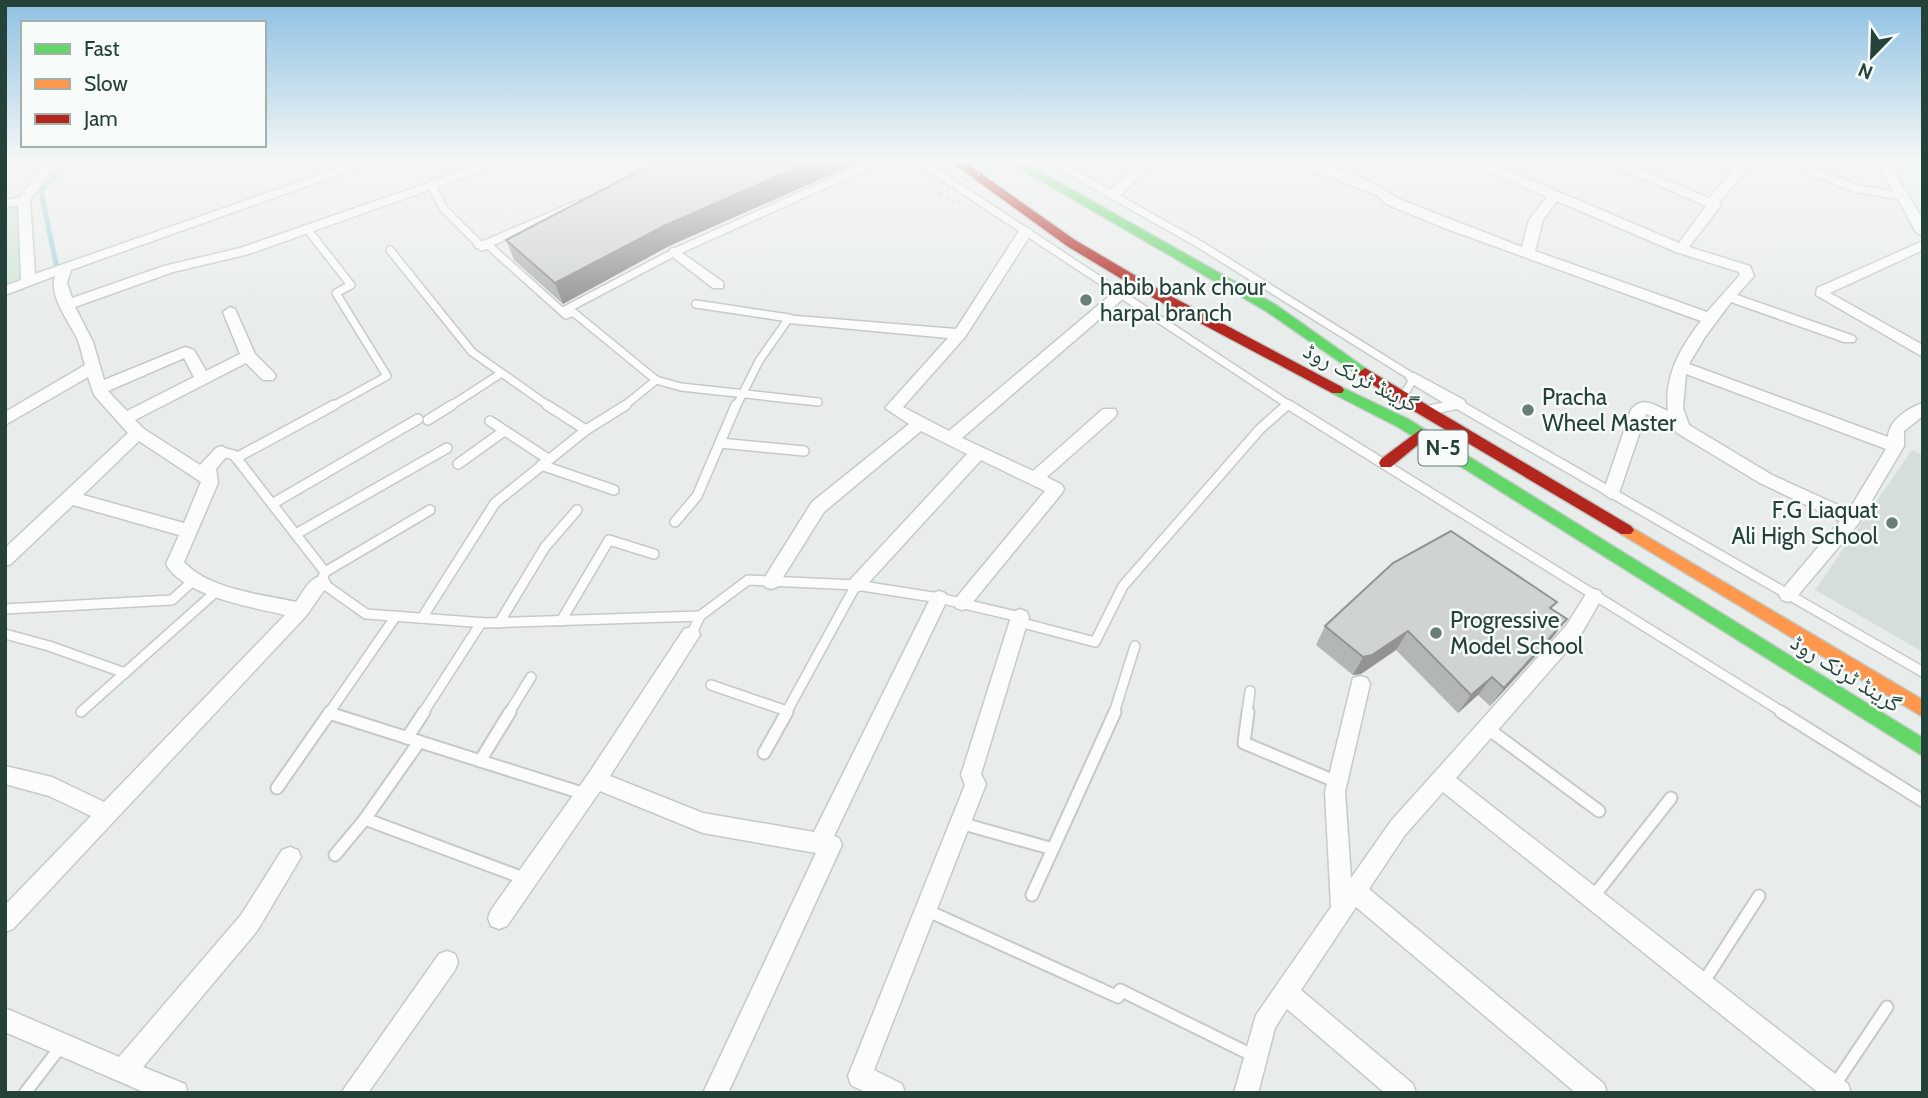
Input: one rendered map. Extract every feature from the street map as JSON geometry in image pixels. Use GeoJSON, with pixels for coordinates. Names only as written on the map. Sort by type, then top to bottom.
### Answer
{"type":"FeatureCollection","features":[{"type":"Feature","properties":{"kind":"highway","name":"گرینڈ ٹرنک روڈ"},"geometry":{"type":"LineString","coordinates":[[1027,212],[1071,243],[1160,296],[1278,361],[1403,423],[1923,748]]}},
{"type":"Feature","properties":{"kind":"highway"},"geometry":{"type":"LineString","coordinates":[[1042,212],[1156,278],[1170,276],[1173,266],[1089,212]]}},
{"type":"Feature","properties":{"kind":"highway","name":"گرینڈ ٹرنک روڈ"},"geometry":{"type":"LineString","coordinates":[[1100,212],[1271,308],[1402,398],[1923,709]]}},
{"type":"Feature","properties":{"kind":"highway"},"geometry":{"type":"LineString","coordinates":[[1209,291],[1222,292],[1370,378]]}},
{"type":"Feature","properties":{"kind":"highway"},"geometry":{"type":"LineString","coordinates":[[1219,309],[1403,423]]}},
{"type":"Feature","properties":{"kind":"highway"},"geometry":{"type":"LineString","coordinates":[[1386,463],[1421,434]]}},
{"type":"Feature","properties":{"kind":"street"},"geometry":{"type":"LineString","coordinates":[[25,212],[28,282]]}},
{"type":"Feature","properties":{"kind":"street"},"geometry":{"type":"LineString","coordinates":[[5,291],[225,212]]}},
{"type":"Feature","properties":{"kind":"street"},"geometry":{"type":"LineString","coordinates":[[67,305],[169,269],[244,251],[354,212]]}},
{"type":"Feature","properties":{"kind":"street"},"geometry":{"type":"LineString","coordinates":[[481,245],[558,212]]}},
{"type":"Feature","properties":{"kind":"street"},"geometry":{"type":"LineString","coordinates":[[1420,212],[1527,254],[1711,319]]}},
{"type":"Feature","properties":{"kind":"street"},"geometry":{"type":"LineString","coordinates":[[1527,254],[1536,220],[1542,212]]}},
{"type":"Feature","properties":{"kind":"street"},"geometry":{"type":"LineString","coordinates":[[1595,212],[1681,249],[1745,269],[1747,276],[1727,296],[1680,366],[1674,413],[1676,422]]}},
{"type":"Feature","properties":{"kind":"street"},"geometry":{"type":"LineString","coordinates":[[1681,249],[1710,212]]}},
{"type":"Feature","properties":{"kind":"street"},"geometry":{"type":"LineString","coordinates":[[1911,212],[1923,232]]}},
{"type":"Feature","properties":{"kind":"street"},"geometry":{"type":"LineString","coordinates":[[962,603],[1056,489],[978,453],[893,408],[960,334],[1026,230]]}},
{"type":"Feature","properties":{"kind":"street"},"geometry":{"type":"LineString","coordinates":[[1923,245],[1822,291],[1823,295],[1923,352]]}},
{"type":"Feature","properties":{"kind":"street"},"geometry":{"type":"LineString","coordinates":[[675,252],[718,285]]}},
{"type":"Feature","properties":{"kind":"street"},"geometry":{"type":"LineString","coordinates":[[59,270],[67,305],[82,330],[98,388],[138,433],[210,480]]}},
{"type":"Feature","properties":{"kind":"street"},"geometry":{"type":"LineString","coordinates":[[950,439],[1118,295]]}},
{"type":"Feature","properties":{"kind":"street"},"geometry":{"type":"LineString","coordinates":[[1727,296],[1849,339]]}},
{"type":"Feature","properties":{"kind":"street"},"geometry":{"type":"LineString","coordinates":[[230,312],[248,356],[268,376]]}},
{"type":"Feature","properties":{"kind":"street"},"geometry":{"type":"LineString","coordinates":[[789,318],[960,334]]}},
{"type":"Feature","properties":{"kind":"street"},"geometry":{"type":"LineString","coordinates":[[98,388],[185,352],[189,354],[203,379]]}},
{"type":"Feature","properties":{"kind":"street"},"geometry":{"type":"LineString","coordinates":[[126,418],[248,356]]}},
{"type":"Feature","properties":{"kind":"street"},"geometry":{"type":"LineString","coordinates":[[1680,366],[1896,446]]}},
{"type":"Feature","properties":{"kind":"street"},"geometry":{"type":"LineString","coordinates":[[5,419],[93,367]]}},
{"type":"Feature","properties":{"kind":"street"},"geometry":{"type":"LineString","coordinates":[[1414,378],[1458,404]]}},
{"type":"Feature","properties":{"kind":"street"},"geometry":{"type":"LineString","coordinates":[[1611,493],[1639,410],[1648,407],[1766,479],[1852,519]]}},
{"type":"Feature","properties":{"kind":"street"},"geometry":{"type":"LineString","coordinates":[[1787,595],[1852,519],[1896,446],[1896,431],[1901,423],[1923,408]]}},
{"type":"Feature","properties":{"kind":"street"},"geometry":{"type":"LineString","coordinates":[[1034,479],[1109,413]]}},
{"type":"Feature","properties":{"kind":"street"},"geometry":{"type":"LineString","coordinates":[[771,582],[818,507],[920,423]]}},
{"type":"Feature","properties":{"kind":"street"},"geometry":{"type":"LineString","coordinates":[[5,559],[138,433]]}},
{"type":"Feature","properties":{"kind":"street"},"geometry":{"type":"LineString","coordinates":[[856,585],[978,453]]}},
{"type":"Feature","properties":{"kind":"street"},"geometry":{"type":"LineString","coordinates":[[229,455],[207,467],[210,480],[175,564],[180,572],[219,589],[300,611]]}},
{"type":"Feature","properties":{"kind":"street"},"geometry":{"type":"LineString","coordinates":[[71,498],[190,531]]}},
{"type":"Feature","properties":{"kind":"street"},"geometry":{"type":"LineString","coordinates":[[5,921],[300,611],[323,577]]}},
{"type":"Feature","properties":{"kind":"street"},"geometry":{"type":"LineString","coordinates":[[1246,1093],[1264,1023],[1398,828],[1573,631],[1594,596]]}},
{"type":"Feature","properties":{"kind":"street"},"geometry":{"type":"LineString","coordinates":[[820,843],[939,598]]}},
{"type":"Feature","properties":{"kind":"street"},"geometry":{"type":"LineString","coordinates":[[893,1093],[860,1076],[976,784],[971,775],[1020,619]]}},
{"type":"Feature","properties":{"kind":"street"},"geometry":{"type":"LineString","coordinates":[[499,918],[591,787],[691,635]]}},
{"type":"Feature","properties":{"kind":"street"},"geometry":{"type":"LineString","coordinates":[[1360,684],[1335,792],[1348,901],[1595,1093]]}},
{"type":"Feature","properties":{"kind":"street"},"geometry":{"type":"LineString","coordinates":[[5,775],[52,787],[108,814]]}},
{"type":"Feature","properties":{"kind":"street"},"geometry":{"type":"LineString","coordinates":[[1442,779],[1836,1090]]}},
{"type":"Feature","properties":{"kind":"street"},"geometry":{"type":"LineString","coordinates":[[591,787],[703,823],[831,845],[715,1093]]}},
{"type":"Feature","properties":{"kind":"street"},"geometry":{"type":"LineString","coordinates":[[124,1070],[243,931],[290,858]]}},
{"type":"Feature","properties":{"kind":"street"},"geometry":{"type":"LineString","coordinates":[[353,1093],[447,962]]}},
{"type":"Feature","properties":{"kind":"street"},"geometry":{"type":"LineString","coordinates":[[1285,992],[1404,1093]]}},
{"type":"Feature","properties":{"kind":"street"},"geometry":{"type":"LineString","coordinates":[[5,1020],[124,1070],[146,1087],[176,1093]]}},
{"type":"Feature","properties":{"kind":"lane"},"geometry":{"type":"LineString","coordinates":[[447,212],[481,245],[488,246],[566,315],[573,312],[656,380],[681,387],[818,402]]}},
{"type":"Feature","properties":{"kind":"lane"},"geometry":{"type":"LineString","coordinates":[[562,311],[675,252],[763,212]]}},
{"type":"Feature","properties":{"kind":"lane"},"geometry":{"type":"LineString","coordinates":[[998,212],[1118,295],[1288,404],[1923,801]]}},
{"type":"Feature","properties":{"kind":"lane"},"geometry":{"type":"LineString","coordinates":[[1142,212],[1210,251],[1414,378],[1402,398]]}},
{"type":"Feature","properties":{"kind":"lane"},"geometry":{"type":"LineString","coordinates":[[307,229],[351,285],[336,293],[387,376],[229,455],[296,534],[323,577],[366,614],[481,623],[700,616]]}},
{"type":"Feature","properties":{"kind":"lane"},"geometry":{"type":"LineString","coordinates":[[390,250],[472,352],[586,430]]}},
{"type":"Feature","properties":{"kind":"lane"},"geometry":{"type":"LineString","coordinates":[[675,522],[697,496],[741,394],[759,361],[789,318],[696,304]]}},
{"type":"Feature","properties":{"kind":"lane"},"geometry":{"type":"LineString","coordinates":[[428,420],[500,373]]}},
{"type":"Feature","properties":{"kind":"lane"},"geometry":{"type":"LineString","coordinates":[[422,618],[495,503],[544,462],[586,430],[618,411],[656,380]]}},
{"type":"Feature","properties":{"kind":"lane"},"geometry":{"type":"LineString","coordinates":[[691,635],[700,616],[748,580],[856,585],[939,598],[1095,642],[1123,586],[1260,429],[1288,404]]}},
{"type":"Feature","properties":{"kind":"lane"},"geometry":{"type":"LineString","coordinates":[[1424,411],[1458,404],[1923,672]]}},
{"type":"Feature","properties":{"kind":"lane"},"geometry":{"type":"LineString","coordinates":[[272,504],[418,419]]}},
{"type":"Feature","properties":{"kind":"lane"},"geometry":{"type":"LineString","coordinates":[[490,421],[544,462],[614,491]]}},
{"type":"Feature","properties":{"kind":"lane"},"geometry":{"type":"LineString","coordinates":[[458,464],[504,431]]}},
{"type":"Feature","properties":{"kind":"lane"},"geometry":{"type":"LineString","coordinates":[[720,443],[804,452]]}},
{"type":"Feature","properties":{"kind":"lane"},"geometry":{"type":"LineString","coordinates":[[296,534],[447,447]]}},
{"type":"Feature","properties":{"kind":"lane"},"geometry":{"type":"LineString","coordinates":[[323,577],[430,510]]}},
{"type":"Feature","properties":{"kind":"lane"},"geometry":{"type":"LineString","coordinates":[[499,623],[545,547],[577,510]]}},
{"type":"Feature","properties":{"kind":"lane"},"geometry":{"type":"LineString","coordinates":[[561,621],[609,540],[654,554]]}},
{"type":"Feature","properties":{"kind":"lane"},"geometry":{"type":"LineString","coordinates":[[5,610],[172,600],[194,579]]}},
{"type":"Feature","properties":{"kind":"lane"},"geometry":{"type":"LineString","coordinates":[[764,752],[856,585]]}},
{"type":"Feature","properties":{"kind":"lane"},"geometry":{"type":"LineString","coordinates":[[81,712],[219,589]]}},
{"type":"Feature","properties":{"kind":"lane"},"geometry":{"type":"LineString","coordinates":[[277,788],[396,616]]}},
{"type":"Feature","properties":{"kind":"lane"},"geometry":{"type":"LineString","coordinates":[[407,738],[481,623]]}},
{"type":"Feature","properties":{"kind":"lane"},"geometry":{"type":"LineString","coordinates":[[5,634],[49,646],[125,673]]}},
{"type":"Feature","properties":{"kind":"lane"},"geometry":{"type":"LineString","coordinates":[[1032,895],[1114,714],[1135,646]]}},
{"type":"Feature","properties":{"kind":"lane"},"geometry":{"type":"LineString","coordinates":[[480,761],[531,677]]}},
{"type":"Feature","properties":{"kind":"lane"},"geometry":{"type":"LineString","coordinates":[[711,685],[787,711]]}},
{"type":"Feature","properties":{"kind":"lane"},"geometry":{"type":"LineString","coordinates":[[1250,691],[1244,743],[1337,782]]}},
{"type":"Feature","properties":{"kind":"lane"},"geometry":{"type":"LineString","coordinates":[[328,713],[480,761],[591,787]]}},
{"type":"Feature","properties":{"kind":"lane"},"geometry":{"type":"LineString","coordinates":[[1487,728],[1600,811]]}},
{"type":"Feature","properties":{"kind":"lane"},"geometry":{"type":"LineString","coordinates":[[335,855],[365,819],[419,742]]}},
{"type":"Feature","properties":{"kind":"lane"},"geometry":{"type":"LineString","coordinates":[[1592,898],[1671,798]]}},
{"type":"Feature","properties":{"kind":"lane"},"geometry":{"type":"LineString","coordinates":[[365,819],[526,879]]}},
{"type":"Feature","properties":{"kind":"lane"},"geometry":{"type":"LineString","coordinates":[[960,823],[1053,849]]}},
{"type":"Feature","properties":{"kind":"lane"},"geometry":{"type":"LineString","coordinates":[[1702,985],[1759,896]]}},
{"type":"Feature","properties":{"kind":"lane"},"geometry":{"type":"LineString","coordinates":[[926,910],[1118,997],[1120,990],[1255,1057]]}},
{"type":"Feature","properties":{"kind":"lane"},"geometry":{"type":"LineString","coordinates":[[1836,1090],[1886,1007]]}},
{"type":"Feature","properties":{"kind":"lane"},"geometry":{"type":"LineString","coordinates":[[25,1093],[62,1045]]}},
{"type":"Feature","properties":{"kind":"shaded area","name":"F.G Liaquat Ali High School"},"geometry":{"type":"Polygon","coordinates":[[[1912,450],[1923,455],[1923,652],[1815,590],[1912,450]]]}},
{"type":"Feature","properties":{"kind":"green space"},"geometry":{"type":"Polygon","coordinates":[[[5,212],[20,212],[28,282],[5,291],[5,212]]]}},
{"type":"Feature","properties":{"kind":"building"},"geometry":{"type":"Polygon","coordinates":[[[559,212],[695,212],[555,283],[506,240],[559,212]]]}},
{"type":"Feature","properties":{"kind":"building","name":"Progressive Model School"},"geometry":{"type":"Polygon","coordinates":[[[1451,531],[1557,602],[1550,608],[1567,619],[1504,688],[1492,677],[1471,695],[1408,631],[1372,655],[1363,657],[1325,626],[1393,563],[1451,531]]]}},
{"type":"Feature","properties":{"kind":"waterway"},"geometry":{"type":"LineString","coordinates":[[45,212],[58,274]]}},
{"type":"Feature","properties":{"kind":"traffic: fast"},"geometry":{"type":"LineString","coordinates":[[1102,212],[1271,308],[1365,373]]}},
{"type":"Feature","properties":{"kind":"traffic: fast"},"geometry":{"type":"LineString","coordinates":[[1337,390],[1403,423],[1923,748]]}},
{"type":"Feature","properties":{"kind":"traffic: slow"},"geometry":{"type":"LineString","coordinates":[[1626,530],[1923,709]]}},
{"type":"Feature","properties":{"kind":"traffic: jam"},"geometry":{"type":"LineString","coordinates":[[1027,212],[1071,243],[1160,296],[1337,390]]}},
{"type":"Feature","properties":{"kind":"traffic: jam"},"geometry":{"type":"LineString","coordinates":[[1365,373],[1402,398],[1626,530]]}},
{"type":"Feature","properties":{"kind":"traffic: jam"},"geometry":{"type":"LineString","coordinates":[[1386,463],[1421,434]]}},
{"type":"Feature","properties":{"kind":"place","name":"habib bank chour harpal branch"},"geometry":{"type":"Point","coordinates":[1086,300]}},
{"type":"Feature","properties":{"kind":"place","name":"Pracha Wheel Master"},"geometry":{"type":"Point","coordinates":[1528,410]}},
{"type":"Feature","properties":{"kind":"place","name":"F.G Liaquat Ali High School"},"geometry":{"type":"Point","coordinates":[1892,523]}},
{"type":"Feature","properties":{"kind":"place","name":"Progressive Model School"},"geometry":{"type":"Point","coordinates":[1436,633]}}]}
